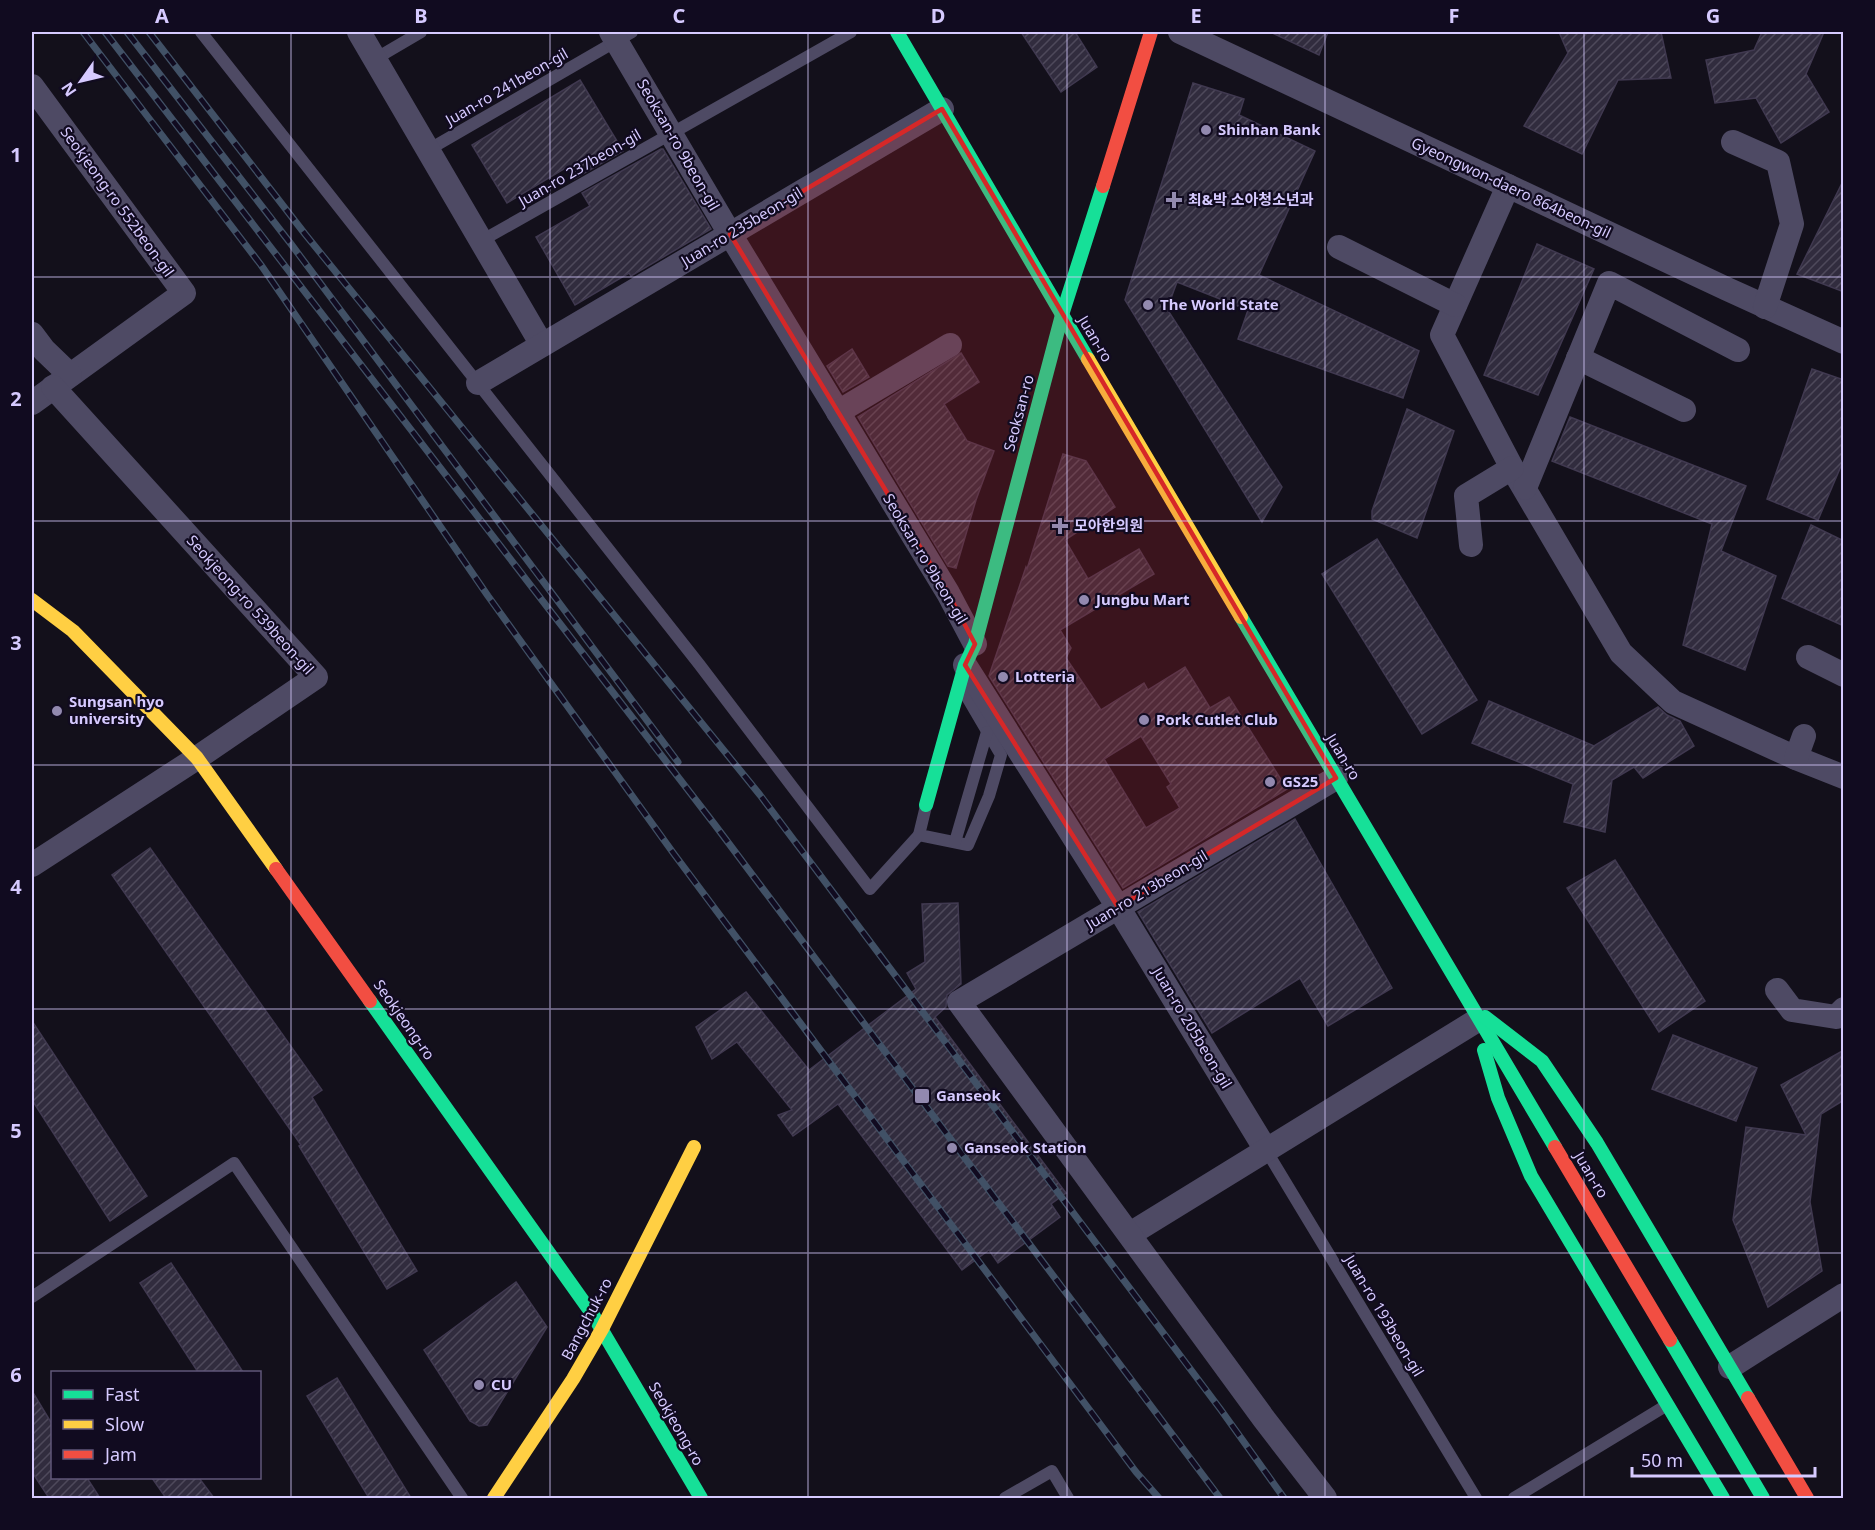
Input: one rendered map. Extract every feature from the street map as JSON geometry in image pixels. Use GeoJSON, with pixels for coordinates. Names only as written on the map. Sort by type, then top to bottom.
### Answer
{"type":"FeatureCollection","features":[{"type":"Feature","properties":{"kind":"main road","name":"Juan-ro"},"geometry":{"type":"LineString","coordinates":[[897,32],[1474,1014],[1763,1498]]}},
{"type":"Feature","properties":{"kind":"main road","name":"Seoksan-ro"},"geometry":{"type":"LineString","coordinates":[[926,805],[1062,315],[1151,32]]}},
{"type":"Feature","properties":{"kind":"main road","name":"Seokjeong-ro"},"geometry":{"type":"LineString","coordinates":[[32,600],[73,631],[197,758],[594,1315],[701,1498]]}},
{"type":"Feature","properties":{"kind":"main road"},"geometry":{"type":"LineString","coordinates":[[1474,1014],[1542,1061],[1597,1143],[1807,1498]]}},
{"type":"Feature","properties":{"kind":"main road"},"geometry":{"type":"LineString","coordinates":[[1474,1014],[1498,1098],[1531,1176],[1723,1498]]}},
{"type":"Feature","properties":{"kind":"main road","name":"Bangchuk-ro"},"geometry":{"type":"LineString","coordinates":[[494,1498],[573,1379],[602,1329],[694,1147]]}},
{"type":"Feature","properties":{"kind":"street"},"geometry":{"type":"LineString","coordinates":[[359,32],[542,345]]}},
{"type":"Feature","properties":{"kind":"street","name":"Gyeongwon-daero 864beon-gil"},"geometry":{"type":"LineString","coordinates":[[1180,32],[1844,342]]}},
{"type":"Feature","properties":{"kind":"street","name":"Seoksan-ro 9beon-gil"},"geometry":{"type":"LineString","coordinates":[[620,34],[671,133],[730,234],[948,593],[966,664],[1118,907]]}},
{"type":"Feature","properties":{"kind":"street","name":"Seokjeong-ro 552beon-gil"},"geometry":{"type":"LineString","coordinates":[[32,86],[184,293],[32,403]]}},
{"type":"Feature","properties":{"kind":"street","name":"Juan-ro 235beon-gil"},"geometry":{"type":"LineString","coordinates":[[478,383],[942,109]]}},
{"type":"Feature","properties":{"kind":"street"},"geometry":{"type":"LineString","coordinates":[[1733,142],[1778,162],[1792,225],[1765,307]]}},
{"type":"Feature","properties":{"kind":"street"},"geometry":{"type":"LineString","coordinates":[[1508,186],[1442,336],[1512,468],[1621,652],[1673,702],[1800,747],[1844,777]]}},
{"type":"Feature","properties":{"kind":"street"},"geometry":{"type":"LineString","coordinates":[[1339,247],[1455,305]]}},
{"type":"Feature","properties":{"kind":"street"},"geometry":{"type":"LineString","coordinates":[[1525,488],[1609,283],[1738,350]]}},
{"type":"Feature","properties":{"kind":"street"},"geometry":{"type":"LineString","coordinates":[[32,333],[62,381]]}},
{"type":"Feature","properties":{"kind":"street"},"geometry":{"type":"LineString","coordinates":[[838,412],[950,345]]}},
{"type":"Feature","properties":{"kind":"street"},"geometry":{"type":"LineString","coordinates":[[1578,358],[1684,410]]}},
{"type":"Feature","properties":{"kind":"street","name":"Seokjeong-ro 539beon-gil"},"geometry":{"type":"LineString","coordinates":[[32,865],[197,758],[316,676],[62,381]]}},
{"type":"Feature","properties":{"kind":"street"},"geometry":{"type":"LineString","coordinates":[[1471,545],[1466,496],[1512,468]]}},
{"type":"Feature","properties":{"kind":"street"},"geometry":{"type":"LineString","coordinates":[[1808,657],[1844,675]]}},
{"type":"Feature","properties":{"kind":"street","name":"Juan-ro 213beon-gil"},"geometry":{"type":"LineString","coordinates":[[1130,1234],[959,1002],[1336,778]]}},
{"type":"Feature","properties":{"kind":"street","name":"Juan-ro 205beon-gil"},"geometry":{"type":"LineString","coordinates":[[1118,907],[1266,1150]]}},
{"type":"Feature","properties":{"kind":"street"},"geometry":{"type":"LineString","coordinates":[[1777,990],[1792,1010],[1836,1017],[1844,1009]]}},
{"type":"Feature","properties":{"kind":"street"},"geometry":{"type":"LineString","coordinates":[[1324,1498],[1130,1234],[1266,1150],[1474,1014]]}},
{"type":"Feature","properties":{"kind":"street"},"geometry":{"type":"LineString","coordinates":[[1730,1367],[1844,1295]]}},
{"type":"Feature","properties":{"kind":"lane"},"geometry":{"type":"LineString","coordinates":[[201,32],[699,664],[870,889],[919,835],[926,805]]}},
{"type":"Feature","properties":{"kind":"lane"},"geometry":{"type":"LineString","coordinates":[[375,59],[421,32]]}},
{"type":"Feature","properties":{"kind":"lane","name":"Juan-ro 237beon-gil"},"geometry":{"type":"LineString","coordinates":[[481,241],[851,32]]}},
{"type":"Feature","properties":{"kind":"lane","name":"Juan-ro 241beon-gil"},"geometry":{"type":"LineString","coordinates":[[428,150],[620,34]]}},
{"type":"Feature","properties":{"kind":"lane"},"geometry":{"type":"LineString","coordinates":[[919,835],[968,845],[989,796],[1001,755],[987,732],[966,664]]}},
{"type":"Feature","properties":{"kind":"lane"},"geometry":{"type":"LineString","coordinates":[[955,842],[987,732]]}},
{"type":"Feature","properties":{"kind":"lane","name":"Juan-ro 193beon-gil"},"geometry":{"type":"LineString","coordinates":[[1266,1150],[1476,1498]]}},
{"type":"Feature","properties":{"kind":"lane"},"geometry":{"type":"LineString","coordinates":[[32,1297],[234,1163],[462,1498]]}},
{"type":"Feature","properties":{"kind":"lane"},"geometry":{"type":"LineString","coordinates":[[1514,1498],[1668,1405]]}},
{"type":"Feature","properties":{"kind":"lane"},"geometry":{"type":"LineString","coordinates":[[1005,1498],[1052,1471],[1068,1498]]}},
{"type":"Feature","properties":{"kind":"highlighted area"},"geometry":{"type":"Polygon","coordinates":[[[942,109],[1336,778],[1118,907],[965,665],[975,644],[948,593],[730,234],[942,109]]]}},
{"type":"Feature","properties":{"kind":"building"},"geometry":{"type":"Polygon","coordinates":[[[1021,32],[1075,32],[1097,67],[1061,92],[1021,32]]]}},
{"type":"Feature","properties":{"kind":"building"},"geometry":{"type":"Polygon","coordinates":[[[1270,32],[1328,32],[1319,55],[1270,32]]]}},
{"type":"Feature","properties":{"kind":"building"},"geometry":{"type":"Polygon","coordinates":[[[1559,32],[1661,32],[1671,78],[1618,80],[1582,154],[1524,126],[1568,53],[1559,32]]]}},
{"type":"Feature","properties":{"kind":"building"},"geometry":{"type":"Polygon","coordinates":[[[1762,32],[1824,32],[1806,74],[1829,112],[1781,143],[1756,98],[1715,103],[1706,60],[1754,50],[1762,32]]]}},
{"type":"Feature","properties":{"kind":"building"},"geometry":{"type":"Polygon","coordinates":[[[580,80],[623,151],[574,179],[567,167],[507,203],[472,145],[580,80]]]}},
{"type":"Feature","properties":{"kind":"building"},"geometry":{"type":"Polygon","coordinates":[[[1193,83],[1244,99],[1239,115],[1315,151],[1259,275],[1419,351],[1403,398],[1238,339],[1248,310],[1177,282],[1167,309],[1282,487],[1262,522],[1125,300],[1193,83]]]}},
{"type":"Feature","properties":{"kind":"building"},"geometry":{"type":"Polygon","coordinates":[[[661,149],[711,229],[631,276],[629,273],[575,305],[536,237],[590,206],[582,193],[661,149]]]}},
{"type":"Feature","properties":{"kind":"building"},"geometry":{"type":"Polygon","coordinates":[[[1844,179],[1844,292],[1797,274],[1844,179]]]}},
{"type":"Feature","properties":{"kind":"building"},"geometry":{"type":"Polygon","coordinates":[[[1537,244],[1594,269],[1538,395],[1484,375],[1537,244]]]}},
{"type":"Feature","properties":{"kind":"building"},"geometry":{"type":"Polygon","coordinates":[[[852,349],[869,377],[843,392],[827,366],[852,349]]]}},
{"type":"Feature","properties":{"kind":"building"},"geometry":{"type":"Polygon","coordinates":[[[961,353],[979,382],[944,404],[967,441],[994,451],[976,500],[956,568],[948,566],[858,417],[961,353]]]}},
{"type":"Feature","properties":{"kind":"building"},"geometry":{"type":"Polygon","coordinates":[[[1812,369],[1844,380],[1844,459],[1818,520],[1767,499],[1812,369]]]}},
{"type":"Feature","properties":{"kind":"building"},"geometry":{"type":"Polygon","coordinates":[[[1407,409],[1454,431],[1417,538],[1372,519],[1372,511],[1407,409]]]}},
{"type":"Feature","properties":{"kind":"building"},"geometry":{"type":"Polygon","coordinates":[[[1570,417],[1746,486],[1721,551],[1776,576],[1745,670],[1683,645],[1712,524],[1552,461],[1570,417]]]}},
{"type":"Feature","properties":{"kind":"building"},"geometry":{"type":"Polygon","coordinates":[[[1063,454],[1086,461],[1115,507],[1065,540],[1088,579],[1139,549],[1154,574],[1060,630],[1071,648],[1066,658],[1101,710],[1144,683],[1148,690],[1185,667],[1210,708],[1229,697],[1287,789],[1123,888],[989,676],[1026,567],[1027,569],[1063,454]],[[1141,736],[1104,759],[1146,828],[1180,808],[1167,787],[1171,784],[1141,736]]]}},
{"type":"Feature","properties":{"kind":"building"},"geometry":{"type":"Polygon","coordinates":[[[1811,525],[1844,541],[1844,626],[1782,598],[1811,525]]]}},
{"type":"Feature","properties":{"kind":"building"},"geometry":{"type":"Polygon","coordinates":[[[1377,539],[1477,700],[1422,734],[1322,574],[1377,539]]]}},
{"type":"Feature","properties":{"kind":"building"},"geometry":{"type":"Polygon","coordinates":[[[1489,701],[1594,746],[1658,707],[1667,715],[1680,721],[1694,746],[1643,778],[1634,767],[1612,780],[1605,832],[1564,822],[1573,784],[1472,743],[1489,701]]]}},
{"type":"Feature","properties":{"kind":"building"},"geometry":{"type":"Polygon","coordinates":[[[1295,819],[1392,988],[1328,1026],[1300,978],[1212,1033],[1138,912],[1295,819]]]}},
{"type":"Feature","properties":{"kind":"building"},"geometry":{"type":"Polygon","coordinates":[[[150,848],[322,1090],[312,1097],[417,1271],[387,1289],[299,1146],[301,1145],[112,875],[150,848]]]}},
{"type":"Feature","properties":{"kind":"building"},"geometry":{"type":"Polygon","coordinates":[[[1615,860],[1705,1001],[1659,1032],[1567,888],[1615,860]]]}},
{"type":"Feature","properties":{"kind":"building","name":"Ganseok Station"},"geometry":{"type":"Polygon","coordinates":[[[958,903],[961,984],[947,995],[946,1007],[935,1017],[1066,1193],[1051,1204],[1060,1217],[998,1263],[989,1250],[962,1270],[838,1104],[793,1136],[778,1115],[792,1110],[737,1042],[712,1059],[696,1027],[746,992],[809,1070],[916,989],[907,973],[925,962],[922,904],[958,903]]]}},
{"type":"Feature","properties":{"kind":"building"},"geometry":{"type":"Polygon","coordinates":[[[32,1021],[147,1196],[110,1221],[32,1100],[32,1021]]]}},
{"type":"Feature","properties":{"kind":"building"},"geometry":{"type":"Polygon","coordinates":[[[1673,1035],[1757,1068],[1736,1121],[1652,1089],[1673,1035]]]}},
{"type":"Feature","properties":{"kind":"building"},"geometry":{"type":"Polygon","coordinates":[[[1844,1050],[1844,1100],[1821,1114],[1810,1202],[1822,1271],[1768,1307],[1733,1220],[1746,1127],[1806,1135],[1781,1085],[1844,1050]]]}},
{"type":"Feature","properties":{"kind":"building"},"geometry":{"type":"Polygon","coordinates":[[[171,1263],[242,1371],[197,1371],[140,1283],[171,1263]]]}},
{"type":"Feature","properties":{"kind":"building","name":"CU"},"geometry":{"type":"Polygon","coordinates":[[[516,1282],[547,1327],[487,1425],[479,1426],[470,1421],[424,1350],[516,1282]]]}},
{"type":"Feature","properties":{"kind":"building"},"geometry":{"type":"Polygon","coordinates":[[[337,1378],[411,1498],[369,1498],[307,1396],[337,1378]]]}},
{"type":"Feature","properties":{"kind":"building"},"geometry":{"type":"Polygon","coordinates":[[[32,1391],[51,1422],[51,1479],[88,1479],[100,1498],[49,1498],[32,1472],[32,1391]]]}},
{"type":"Feature","properties":{"kind":"building"},"geometry":{"type":"Polygon","coordinates":[[[153,1479],[200,1479],[214,1498],[166,1498],[153,1479]]]}},
{"type":"Feature","properties":{"kind":"railway"},"geometry":{"type":"LineString","coordinates":[[83,32],[261,265],[488,596],[674,854],[1136,1472],[1159,1498]]}},
{"type":"Feature","properties":{"kind":"railway"},"geometry":{"type":"LineString","coordinates":[[105,32],[715,825],[1220,1498]]}},
{"type":"Feature","properties":{"kind":"railway"},"geometry":{"type":"LineString","coordinates":[[127,32],[291,244],[678,762]]}},
{"type":"Feature","properties":{"kind":"railway"},"geometry":{"type":"LineString","coordinates":[[149,32],[305,234],[760,795],[1221,1410],[1284,1498]]}},
{"type":"Feature","properties":{"kind":"traffic: fast"},"geometry":{"type":"LineString","coordinates":[[897,32],[1088,359]]}},
{"type":"Feature","properties":{"kind":"traffic: fast"},"geometry":{"type":"LineString","coordinates":[[926,805],[965,665],[975,644],[1062,315],[1103,186]]}},
{"type":"Feature","properties":{"kind":"traffic: fast"},"geometry":{"type":"LineString","coordinates":[[1241,617],[1555,1147]]}},
{"type":"Feature","properties":{"kind":"traffic: fast"},"geometry":{"type":"LineString","coordinates":[[370,1001],[593,1315],[701,1498]]}},
{"type":"Feature","properties":{"kind":"traffic: fast"},"geometry":{"type":"LineString","coordinates":[[1485,1017],[1542,1061],[1597,1143],[1748,1398]]}},
{"type":"Feature","properties":{"kind":"traffic: fast"},"geometry":{"type":"LineString","coordinates":[[1484,1050],[1498,1098],[1531,1176],[1723,1498]]}},
{"type":"Feature","properties":{"kind":"traffic: fast"},"geometry":{"type":"LineString","coordinates":[[1670,1340],[1763,1498]]}},
{"type":"Feature","properties":{"kind":"traffic: slow"},"geometry":{"type":"LineString","coordinates":[[1088,359],[1241,617]]}},
{"type":"Feature","properties":{"kind":"traffic: slow"},"geometry":{"type":"LineString","coordinates":[[32,600],[73,631],[197,758],[276,869]]}},
{"type":"Feature","properties":{"kind":"traffic: slow"},"geometry":{"type":"LineString","coordinates":[[494,1498],[573,1379],[602,1329],[694,1147]]}},
{"type":"Feature","properties":{"kind":"traffic: jam"},"geometry":{"type":"LineString","coordinates":[[1103,186],[1151,32]]}},
{"type":"Feature","properties":{"kind":"traffic: jam"},"geometry":{"type":"LineString","coordinates":[[276,869],[370,1001]]}},
{"type":"Feature","properties":{"kind":"traffic: jam"},"geometry":{"type":"LineString","coordinates":[[1555,1147],[1670,1340]]}},
{"type":"Feature","properties":{"kind":"traffic: jam"},"geometry":{"type":"LineString","coordinates":[[1748,1398],[1807,1498]]}},
{"type":"Feature","properties":{"kind":"place","name":"Shinhan Bank"},"geometry":{"type":"Point","coordinates":[1206,130]}},
{"type":"Feature","properties":{"kind":"place","name":"최&박 소아청소년과"},"geometry":{"type":"Point","coordinates":[1174,200]}},
{"type":"Feature","properties":{"kind":"place","name":"The World State"},"geometry":{"type":"Point","coordinates":[1148,305]}},
{"type":"Feature","properties":{"kind":"place","name":"모아한의원"},"geometry":{"type":"Point","coordinates":[1060,526]}},
{"type":"Feature","properties":{"kind":"place","name":"Jungbu Mart"},"geometry":{"type":"Point","coordinates":[1084,600]}},
{"type":"Feature","properties":{"kind":"place","name":"Lotteria"},"geometry":{"type":"Point","coordinates":[1003,677]}},
{"type":"Feature","properties":{"kind":"place","name":"Sungsan hyo university"},"geometry":{"type":"Point","coordinates":[57,711]}},
{"type":"Feature","properties":{"kind":"place","name":"Pork Cutlet Club"},"geometry":{"type":"Point","coordinates":[1144,720]}},
{"type":"Feature","properties":{"kind":"place","name":"GS25"},"geometry":{"type":"Point","coordinates":[1270,782]}},
{"type":"Feature","properties":{"kind":"place","name":"Ganseok"},"geometry":{"type":"Point","coordinates":[922,1096]}},
{"type":"Feature","properties":{"kind":"place","name":"Ganseok Station"},"geometry":{"type":"Point","coordinates":[952,1148]}},
{"type":"Feature","properties":{"kind":"place","name":"CU"},"geometry":{"type":"Point","coordinates":[479,1385]}}]}
